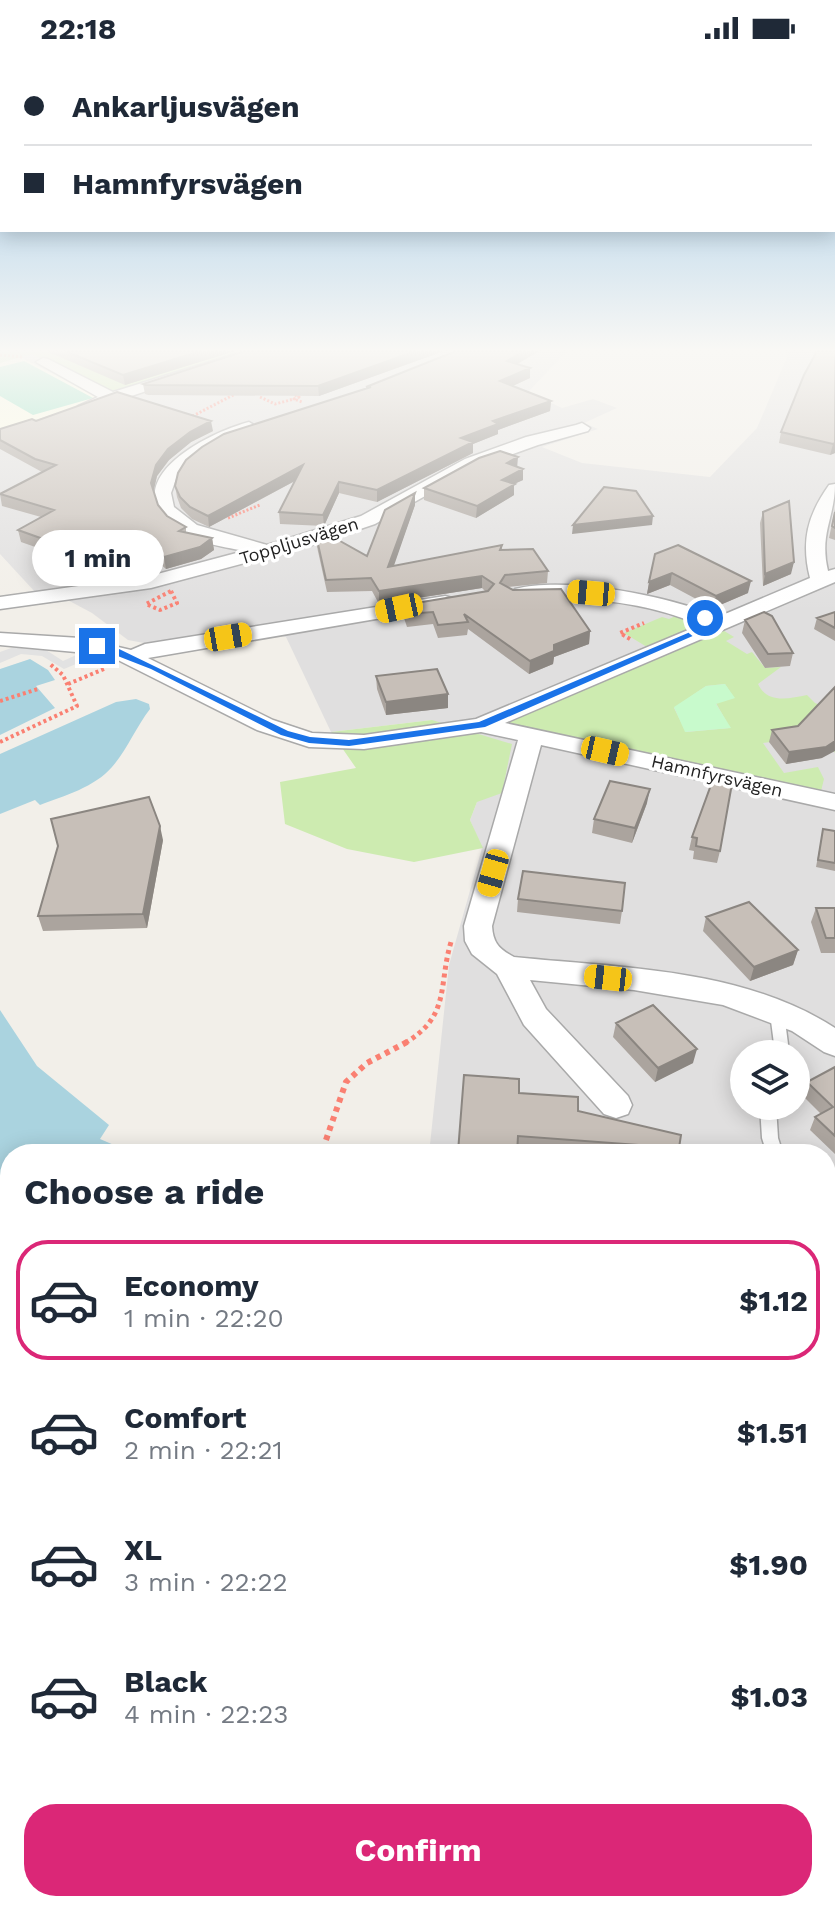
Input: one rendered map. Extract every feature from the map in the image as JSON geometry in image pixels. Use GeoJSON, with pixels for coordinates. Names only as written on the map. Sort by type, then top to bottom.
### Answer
{"type":"FeatureCollection","features":[{"type":"Feature","properties":{"kind":"street"},"geometry":{"type":"LineString","coordinates":[[219,438],[196,450],[171,473],[164,494],[171,515],[185,527],[211,537],[264,550]]}},
{"type":"Feature","properties":{"kind":"street","name":"Toppljusvägen"},"geometry":{"type":"LineString","coordinates":[[0,603],[151,582],[312,539],[368,520],[471,463],[545,438]]}},
{"type":"Feature","properties":{"kind":"street"},"geometry":{"type":"LineString","coordinates":[[481,725],[828,578],[813,552],[818,519],[835,489]]}},
{"type":"Feature","properties":{"kind":"street"},"geometry":{"type":"LineString","coordinates":[[512,594],[559,591],[591,593],[694,614],[716,624]]}},
{"type":"Feature","properties":{"kind":"street"},"geometry":{"type":"LineString","coordinates":[[133,658],[145,651],[467,599]]}},
{"type":"Feature","properties":{"kind":"street","name":"Hamnfyrsvägen"},"geometry":{"type":"LineString","coordinates":[[0,639],[80,644],[114,650],[265,725],[309,740],[364,742],[481,725],[835,802]]}},
{"type":"Feature","properties":{"kind":"street"},"geometry":{"type":"LineString","coordinates":[[531,736],[478,926],[479,946],[508,967],[535,1017],[616,1105]]}},
{"type":"Feature","properties":{"kind":"street"},"geometry":{"type":"LineString","coordinates":[[508,967],[688,986],[718,992],[777,1013],[819,1032],[835,1044]]}},
{"type":"Feature","properties":{"kind":"lane"},"geometry":{"type":"LineString","coordinates":[[777,1013],[780,1040]]}},
{"type":"Feature","properties":{"kind":"lane"},"geometry":{"type":"LineString","coordinates":[[769,1120],[772,1144]]}},
{"type":"Feature","properties":{"kind":"path"},"geometry":{"type":"LineString","coordinates":[[220,521],[260,505]]}},
{"type":"Feature","properties":{"kind":"path"},"geometry":{"type":"LineString","coordinates":[[0,742],[77,706],[63,675],[49,664]]}},
{"type":"Feature","properties":{"kind":"path"},"geometry":{"type":"LineString","coordinates":[[0,701],[38,689]]}},
{"type":"Feature","properties":{"kind":"path"},"geometry":{"type":"LineString","coordinates":[[326,1140],[335,1122],[343,1084],[382,1052],[421,1033],[433,1020],[443,996],[449,946],[454,936],[478,926]]}},
{"type":"Feature","properties":{"kind":"path"},"geometry":{"type":"LineString","coordinates":[[667,1140],[674,1144]]}},
{"type":"Feature","properties":{"kind":"shaded area"},"geometry":{"type":"Polygon","coordinates":[[[0,438],[571,438],[542,447],[582,463],[710,477],[748,438],[835,438],[835,1144],[430,1144],[449,965],[482,848],[470,820],[477,802],[432,720],[331,732],[286,637],[253,628],[144,643],[128,640],[92,613],[62,597],[36,593],[0,554],[0,438]]]}},
{"type":"Feature","properties":{"kind":"shaded area"},"geometry":{"type":"Polygon","coordinates":[[[14,647],[46,650],[63,661],[85,651],[93,657],[64,669],[42,656],[21,654],[0,663],[0,652],[14,647]]]}},
{"type":"Feature","properties":{"kind":"green space"},"geometry":{"type":"Polygon","coordinates":[[[680,614],[696,623],[692,628],[647,647],[624,633],[662,617],[669,619],[680,614]]]}},
{"type":"Feature","properties":{"kind":"green space"},"geometry":{"type":"Polygon","coordinates":[[[721,629],[734,637],[726,641],[747,654],[752,652],[765,668],[781,667],[758,684],[767,695],[794,698],[807,695],[825,707],[835,753],[820,735],[763,743],[784,773],[818,767],[824,779],[821,791],[509,724],[510,720],[721,629]],[[725,684],[706,686],[674,708],[686,732],[730,728],[716,703],[734,698],[725,684]]]}},
{"type":"Feature","properties":{"kind":"green space"},"geometry":{"type":"Polygon","coordinates":[[[725,684],[735,698],[716,704],[731,728],[685,732],[674,707],[706,686],[725,684]]]}},
{"type":"Feature","properties":{"kind":"green space"},"geometry":{"type":"Polygon","coordinates":[[[432,720],[512,744],[502,793],[477,802],[470,820],[483,848],[414,862],[347,849],[285,824],[280,782],[356,768],[331,732],[432,720]]]}},
{"type":"Feature","properties":{"kind":"water"},"geometry":{"type":"Polygon","coordinates":[[[30,659],[48,670],[55,680],[36,686],[55,708],[0,735],[0,669],[30,659]]]}},
{"type":"Feature","properties":{"kind":"water"},"geometry":{"type":"Polygon","coordinates":[[[136,699],[149,704],[150,709],[105,774],[59,798],[40,805],[35,800],[0,814],[0,754],[116,702],[136,699]]]}},
{"type":"Feature","properties":{"kind":"water"},"geometry":{"type":"Polygon","coordinates":[[[0,1010],[37,1066],[109,1125],[100,1139],[112,1144],[0,1144],[0,1010]]]}},
{"type":"Feature","properties":{"kind":"building"},"geometry":{"type":"Polygon","coordinates":[[[183,438],[168,449],[156,465],[151,483],[158,505],[167,516],[186,527],[179,531],[212,538],[200,547],[164,557],[150,545],[133,563],[101,567],[61,554],[71,549],[18,530],[54,510],[0,494],[56,465],[35,459],[0,440],[183,438]]]}},
{"type":"Feature","properties":{"kind":"building"},"geometry":{"type":"Polygon","coordinates":[[[218,438],[462,438],[473,442],[377,490],[339,482],[323,515],[279,512],[303,465],[208,516],[190,507],[175,486],[186,460],[218,438]]]}},
{"type":"Feature","properties":{"kind":"building"},"geometry":{"type":"Polygon","coordinates":[[[805,438],[835,438],[833,444],[805,438]]]}},
{"type":"Feature","properties":{"kind":"building"},"geometry":{"type":"Polygon","coordinates":[[[500,451],[518,457],[507,463],[523,469],[502,480],[515,484],[477,506],[424,488],[479,458],[500,451]]]}},
{"type":"Feature","properties":{"kind":"building"},"geometry":{"type":"Polygon","coordinates":[[[604,487],[636,491],[653,516],[573,525],[604,487]]]}},
{"type":"Feature","properties":{"kind":"building"},"geometry":{"type":"Polygon","coordinates":[[[415,493],[388,567],[502,545],[500,550],[533,549],[548,571],[505,575],[500,583],[513,590],[561,589],[590,631],[554,645],[554,651],[530,661],[464,614],[468,622],[438,625],[433,612],[407,614],[404,605],[488,591],[494,584],[482,576],[379,591],[371,578],[326,580],[316,535],[324,532],[367,556],[385,510],[415,493]]]}},
{"type":"Feature","properties":{"kind":"building"},"geometry":{"type":"Polygon","coordinates":[[[789,501],[794,562],[765,574],[763,512],[789,501]]]}},
{"type":"Feature","properties":{"kind":"building"},"geometry":{"type":"Polygon","coordinates":[[[678,545],[751,581],[716,596],[672,573],[649,582],[655,554],[678,545]]]}},
{"type":"Feature","properties":{"kind":"building"},"geometry":{"type":"Polygon","coordinates":[[[764,612],[772,616],[793,653],[768,654],[745,620],[764,612]]]}},
{"type":"Feature","properties":{"kind":"building"},"geometry":{"type":"Polygon","coordinates":[[[835,612],[835,628],[817,618],[835,612]]]}},
{"type":"Feature","properties":{"kind":"building"},"geometry":{"type":"Polygon","coordinates":[[[437,669],[448,694],[386,702],[376,676],[437,669]]]}},
{"type":"Feature","properties":{"kind":"building"},"geometry":{"type":"Polygon","coordinates":[[[835,687],[835,741],[826,747],[789,752],[772,730],[798,726],[835,687]]]}},
{"type":"Feature","properties":{"kind":"building"},"geometry":{"type":"Polygon","coordinates":[[[715,774],[733,778],[720,851],[696,846],[697,838],[692,837],[715,774]]]}},
{"type":"Feature","properties":{"kind":"building"},"geometry":{"type":"Polygon","coordinates":[[[610,781],[650,789],[635,828],[594,819],[610,781]]]}},
{"type":"Feature","properties":{"kind":"building"},"geometry":{"type":"Polygon","coordinates":[[[149,797],[160,826],[143,914],[38,916],[58,846],[51,819],[149,797]]]}},
{"type":"Feature","properties":{"kind":"building"},"geometry":{"type":"Polygon","coordinates":[[[823,829],[835,831],[835,863],[818,860],[823,829]]]}},
{"type":"Feature","properties":{"kind":"building"},"geometry":{"type":"Polygon","coordinates":[[[523,871],[625,883],[622,911],[518,899],[523,871]]]}},
{"type":"Feature","properties":{"kind":"building"},"geometry":{"type":"Polygon","coordinates":[[[749,902],[798,950],[754,967],[706,917],[749,902]]]}},
{"type":"Feature","properties":{"kind":"building"},"geometry":{"type":"Polygon","coordinates":[[[816,908],[835,908],[835,938],[826,938],[816,908]]]}},
{"type":"Feature","properties":{"kind":"building"},"geometry":{"type":"Polygon","coordinates":[[[653,1005],[697,1049],[658,1068],[616,1023],[653,1005]]]}},
{"type":"Feature","properties":{"kind":"building"},"geometry":{"type":"Polygon","coordinates":[[[835,1067],[835,1136],[815,1117],[833,1107],[810,1085],[810,1080],[835,1067]]]}},
{"type":"Feature","properties":{"kind":"building"},"geometry":{"type":"Polygon","coordinates":[[[464,1075],[519,1079],[519,1093],[578,1097],[578,1111],[681,1135],[680,1144],[625,1144],[518,1136],[518,1144],[459,1144],[464,1075]]]}},
{"type":"Feature","properties":{"kind":"route"},"geometry":{"type":"LineString","coordinates":[[97,646],[154,667],[285,733],[309,740],[349,743],[481,725],[716,624],[705,618]]}}]}
